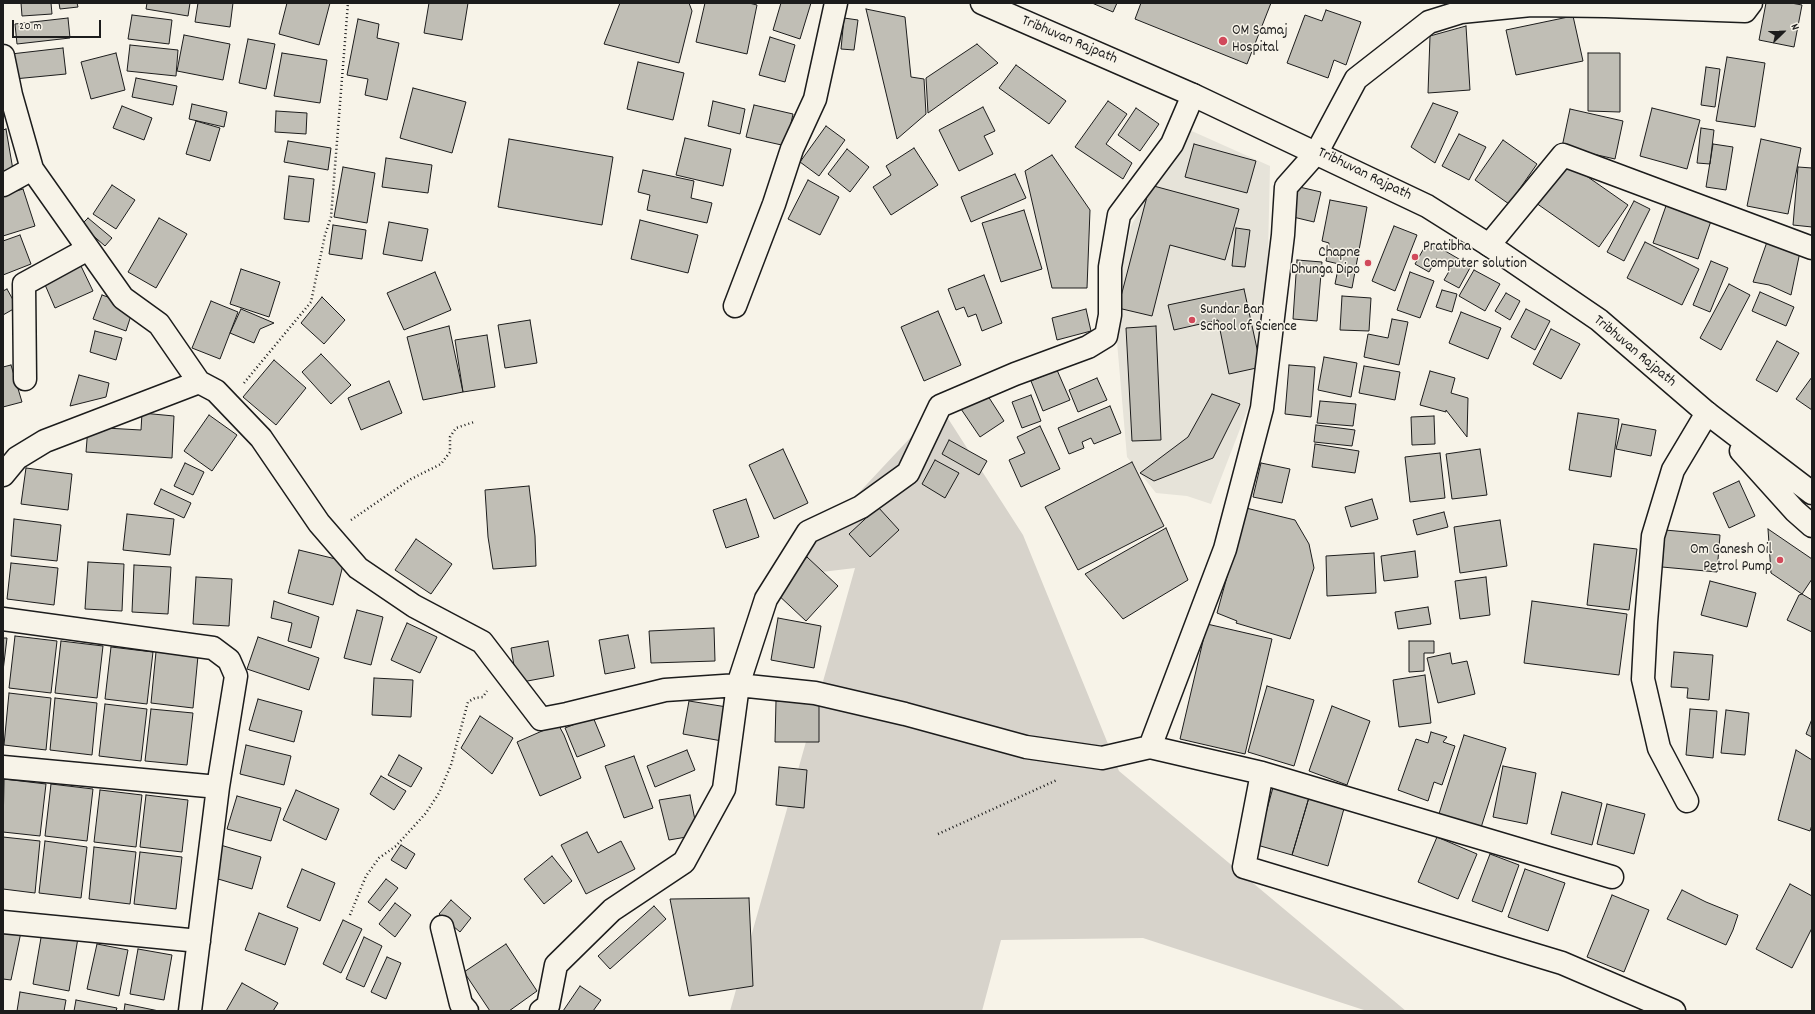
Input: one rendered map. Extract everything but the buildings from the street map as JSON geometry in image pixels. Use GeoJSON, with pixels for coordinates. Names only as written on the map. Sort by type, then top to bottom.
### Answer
{"type":"FeatureCollection","features":[{"type":"Feature","properties":{"kind":"main road"},"geometry":{"type":"LineString","coordinates":[[735,306],[774,204],[792,149],[815,99],[836,3]]}},
{"type":"Feature","properties":{"kind":"main road","name":"Tribhuvan Rajpath"},"geometry":{"type":"LineString","coordinates":[[982,3],[1193,95],[1317,152],[1427,206],[1489,245],[1599,320],[1707,414],[1812,493]]}},
{"type":"Feature","properties":{"kind":"main road"},"geometry":{"type":"LineString","coordinates":[[1150,747],[1225,549],[1262,408],[1283,235],[1286,187],[1317,152],[1356,79],[1429,22],[1462,12],[1531,5],[1607,4],[1745,11],[1751,3]]}},
{"type":"Feature","properties":{"kind":"main road"},"geometry":{"type":"LineString","coordinates":[[3,56],[11,95],[32,169],[123,298],[159,324],[199,382],[216,391],[261,438],[319,523],[358,568],[414,606],[482,642],[541,719],[665,690],[738,685],[814,692],[905,714],[1026,747],[1102,758],[1150,747],[1262,773],[1612,877]]}},
{"type":"Feature","properties":{"kind":"main road"},"geometry":{"type":"LineString","coordinates":[[541,1011],[548,1006],[556,965],[612,910],[684,862],[724,789],[738,685],[766,599],[808,532],[861,507],[908,473],[940,406],[1015,374],[1088,347],[1106,336],[1110,315],[1110,267],[1119,215],[1172,144],[1193,95]]}},
{"type":"Feature","properties":{"kind":"main road"},"geometry":{"type":"LineString","coordinates":[[1489,245],[1563,155],[1812,248]]}},
{"type":"Feature","properties":{"kind":"main road"},"geometry":{"type":"LineString","coordinates":[[3,185],[32,169]]}},
{"type":"Feature","properties":{"kind":"main road"},"geometry":{"type":"LineString","coordinates":[[25,379],[24,284],[88,248]]}},
{"type":"Feature","properties":{"kind":"main road"},"geometry":{"type":"LineString","coordinates":[[3,475],[16,458],[45,440],[199,382]]}},
{"type":"Feature","properties":{"kind":"main road"},"geometry":{"type":"LineString","coordinates":[[1687,801],[1659,748],[1644,679],[1646,622],[1653,536],[1672,470],[1707,414]]}},
{"type":"Feature","properties":{"kind":"main road","name":"Tribhuvan Rajpath"},"geometry":{"type":"LineString","coordinates":[[1707,414],[1795,511],[1812,526]]}},
{"type":"Feature","properties":{"kind":"main road"},"geometry":{"type":"LineString","coordinates":[[3,619],[213,648],[229,660],[236,676],[218,787],[190,1011]]}},
{"type":"Feature","properties":{"kind":"main road"},"geometry":{"type":"LineString","coordinates":[[3,767],[218,787]]}},
{"type":"Feature","properties":{"kind":"main road"},"geometry":{"type":"LineString","coordinates":[[1262,773],[1244,868],[1562,963],[1674,1011]]}},
{"type":"Feature","properties":{"kind":"main road"},"geometry":{"type":"LineString","coordinates":[[3,922],[199,941]]}},
{"type":"Feature","properties":{"kind":"main road"},"geometry":{"type":"LineString","coordinates":[[442,927],[461,1004],[467,1011]]}},
{"type":"Feature","properties":{"kind":"path"},"geometry":{"type":"LineString","coordinates":[[227,403],[310,302],[324,235],[331,217],[348,3]]}},
{"type":"Feature","properties":{"kind":"path"},"geometry":{"type":"LineString","coordinates":[[328,534],[370,508],[410,479],[441,464],[450,452],[450,437],[456,428],[474,422]]}},
{"type":"Feature","properties":{"kind":"path"},"geometry":{"type":"LineString","coordinates":[[350,915],[366,876],[379,858],[396,846],[426,813],[439,793],[451,765],[468,702],[475,698],[483,697],[489,689],[507,674]]}},
{"type":"Feature","properties":{"kind":"path"},"geometry":{"type":"LineString","coordinates":[[938,834],[1062,777]]}},
{"type":"Feature","properties":{"kind":"shaded area","name":"Sundar Ban School of Science"},"geometry":{"type":"Polygon","coordinates":[[[1185,128],[1270,166],[1267,298],[1262,372],[1211,504],[1187,496],[1156,493],[1127,457],[1117,342],[1119,283],[1131,226],[1185,128]]]}},
{"type":"Feature","properties":{"kind":"shaded area"},"geometry":{"type":"Polygon","coordinates":[[[940,406],[1023,535],[1119,771],[1406,1011],[1367,1011],[1143,938],[1001,940],[982,1011],[730,1011],[855,568],[780,577],[940,406]]]}},
{"type":"Feature","properties":{"kind":"place","name":"OM Samaj Hospital"},"geometry":{"type":"Point","coordinates":[1223,41]}},
{"type":"Feature","properties":{"kind":"place","name":"Pratibha Computer solution"},"geometry":{"type":"Point","coordinates":[1415,257]}},
{"type":"Feature","properties":{"kind":"place","name":"Chapne Dhunga Dipo"},"geometry":{"type":"Point","coordinates":[1368,263]}},
{"type":"Feature","properties":{"kind":"place","name":"Sundar Ban School of Science"},"geometry":{"type":"Point","coordinates":[1192,320]}},
{"type":"Feature","properties":{"kind":"place","name":"Om Ganesh Oil Petrol Pump"},"geometry":{"type":"Point","coordinates":[1780,560]}}]}
